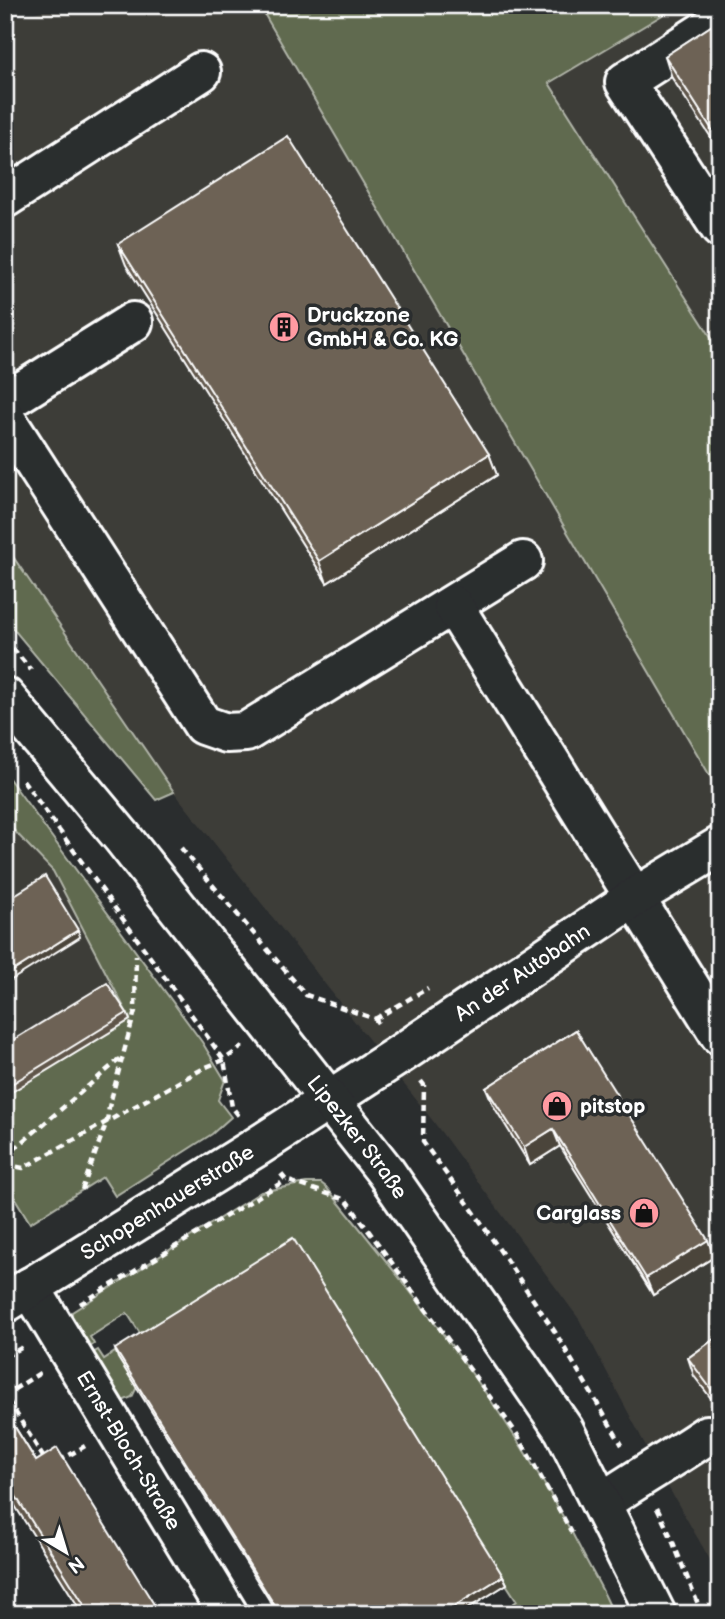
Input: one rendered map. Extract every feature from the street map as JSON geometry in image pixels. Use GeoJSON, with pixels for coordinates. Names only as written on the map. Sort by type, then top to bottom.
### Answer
{"type":"FeatureCollection","features":[{"type":"Feature","properties":{"kind":"street"},"geometry":{"type":"LineString","coordinates":[[720,21],[625,82],[720,228]]}},
{"type":"Feature","properties":{"kind":"street"},"geometry":{"type":"LineString","coordinates":[[5,198],[201,72]]}},
{"type":"Feature","properties":{"kind":"street"},"geometry":{"type":"LineString","coordinates":[[5,402],[133,322]]}},
{"type":"Feature","properties":{"kind":"street"},"geometry":{"type":"LineString","coordinates":[[5,418],[203,725],[226,733],[246,732],[523,561]]}},
{"type":"Feature","properties":{"kind":"street"},"geometry":{"type":"LineString","coordinates":[[453,605],[720,1035]]}},
{"type":"Feature","properties":{"kind":"street","name":"Lipezker Straße"},"geometry":{"type":"LineString","coordinates":[[5,697],[122,837],[385,1171],[564,1430],[656,1614]]}},
{"type":"Feature","properties":{"kind":"street","name":"An der Autobahn"},"geometry":{"type":"LineString","coordinates":[[327,1100],[635,897],[720,846]]}},
{"type":"Feature","properties":{"kind":"street","name":"Schopenhauerstraße"},"geometry":{"type":"LineString","coordinates":[[18,1295],[327,1100]]}},
{"type":"Feature","properties":{"kind":"street","name":"Ernst-Bloch-Straße"},"geometry":{"type":"LineString","coordinates":[[18,1295],[52,1324],[228,1614]]}},
{"type":"Feature","properties":{"kind":"street"},"geometry":{"type":"LineString","coordinates":[[601,1503],[707,1436]]}},
{"type":"Feature","properties":{"kind":"path"},"geometry":{"type":"LineString","coordinates":[[22,778],[224,1060],[232,1107],[258,1146],[286,1180],[346,1200],[517,1434],[576,1542]]}},
{"type":"Feature","properties":{"kind":"path"},"geometry":{"type":"LineString","coordinates":[[82,1190],[107,1121],[135,1012],[136,955]]}},
{"type":"Feature","properties":{"kind":"path"},"geometry":{"type":"LineString","coordinates":[[5,1157],[122,1057]]}},
{"type":"Feature","properties":{"kind":"path"},"geometry":{"type":"LineString","coordinates":[[5,1164],[23,1168],[206,1067],[224,1060]]}},
{"type":"Feature","properties":{"kind":"path"},"geometry":{"type":"LineString","coordinates":[[21,1349],[76,1306],[286,1180]]}},
{"type":"Feature","properties":{"kind":"path"},"geometry":{"type":"LineString","coordinates":[[47,1369],[5,1395],[50,1467],[115,1428]]}},
{"type":"Feature","properties":{"kind":"shaded area"},"geometry":{"type":"Polygon","coordinates":[[[67,5],[720,5],[720,1577],[658,1469],[579,1319],[433,1121],[174,792],[5,545],[5,20],[67,5]]]}},
{"type":"Feature","properties":{"kind":"shaded area"},"geometry":{"type":"Polygon","coordinates":[[[5,821],[53,871],[130,1020],[5,1096],[5,821]]]}},
{"type":"Feature","properties":{"kind":"green space"},"geometry":{"type":"Polygon","coordinates":[[[259,5],[679,5],[549,83],[720,351],[720,793],[259,5]]]}},
{"type":"Feature","properties":{"kind":"green space"},"geometry":{"type":"Polygon","coordinates":[[[5,545],[174,792],[156,800],[5,619],[5,545]]]}},
{"type":"Feature","properties":{"kind":"green space"},"geometry":{"type":"Polygon","coordinates":[[[5,773],[202,1042],[225,1080],[218,1100],[231,1117],[212,1134],[115,1196],[103,1177],[30,1223],[5,1182],[5,1096],[130,1019],[53,871],[5,821],[5,773]]]}},
{"type":"Feature","properties":{"kind":"green space"},"geometry":{"type":"Polygon","coordinates":[[[306,1183],[321,1183],[326,1187],[464,1363],[527,1455],[556,1503],[613,1614],[498,1614],[517,1601],[506,1584],[119,1357],[137,1387],[132,1397],[120,1402],[89,1355],[98,1350],[104,1359],[141,1335],[127,1313],[90,1337],[94,1344],[86,1350],[72,1319],[72,1312],[261,1192],[306,1183]]]}},
{"type":"Feature","properties":{"kind":"building"},"geometry":{"type":"Polygon","coordinates":[[[720,20],[720,142],[665,56],[720,20]]]}},
{"type":"Feature","properties":{"kind":"building","name":"Druckzone GmbH & Co. KG"},"geometry":{"type":"Polygon","coordinates":[[[288,136],[489,454],[319,561],[118,244],[288,136]]]}},
{"type":"Feature","properties":{"kind":"building"},"geometry":{"type":"Polygon","coordinates":[[[45,876],[78,930],[5,976],[5,901],[45,876]]]}},
{"type":"Feature","properties":{"kind":"building"},"geometry":{"type":"Polygon","coordinates":[[[107,983],[127,1013],[5,1088],[5,1045],[107,983]]]}},
{"type":"Feature","properties":{"kind":"building"},"geometry":{"type":"Polygon","coordinates":[[[576,1030],[708,1240],[646,1278],[553,1129],[524,1147],[486,1088],[576,1030]]]}},
{"type":"Feature","properties":{"kind":"building"},"geometry":{"type":"Polygon","coordinates":[[[293,1238],[503,1576],[445,1612],[446,1614],[280,1614],[115,1349],[293,1238]]]}},
{"type":"Feature","properties":{"kind":"building"},"geometry":{"type":"Polygon","coordinates":[[[720,1335],[720,1401],[688,1358],[720,1335]]]}},
{"type":"Feature","properties":{"kind":"building"},"geometry":{"type":"Polygon","coordinates":[[[5,1411],[36,1461],[57,1448],[160,1614],[90,1614],[5,1479],[5,1411]]]}},
{"type":"Feature","properties":{"kind":"place","name":"Druckzone GmbH & Co. KG"},"geometry":{"type":"Point","coordinates":[284,327]}},
{"type":"Feature","properties":{"kind":"place","name":"pitstop"},"geometry":{"type":"Point","coordinates":[557,1106]}},
{"type":"Feature","properties":{"kind":"place","name":"Carglass"},"geometry":{"type":"Point","coordinates":[644,1213]}}]}
